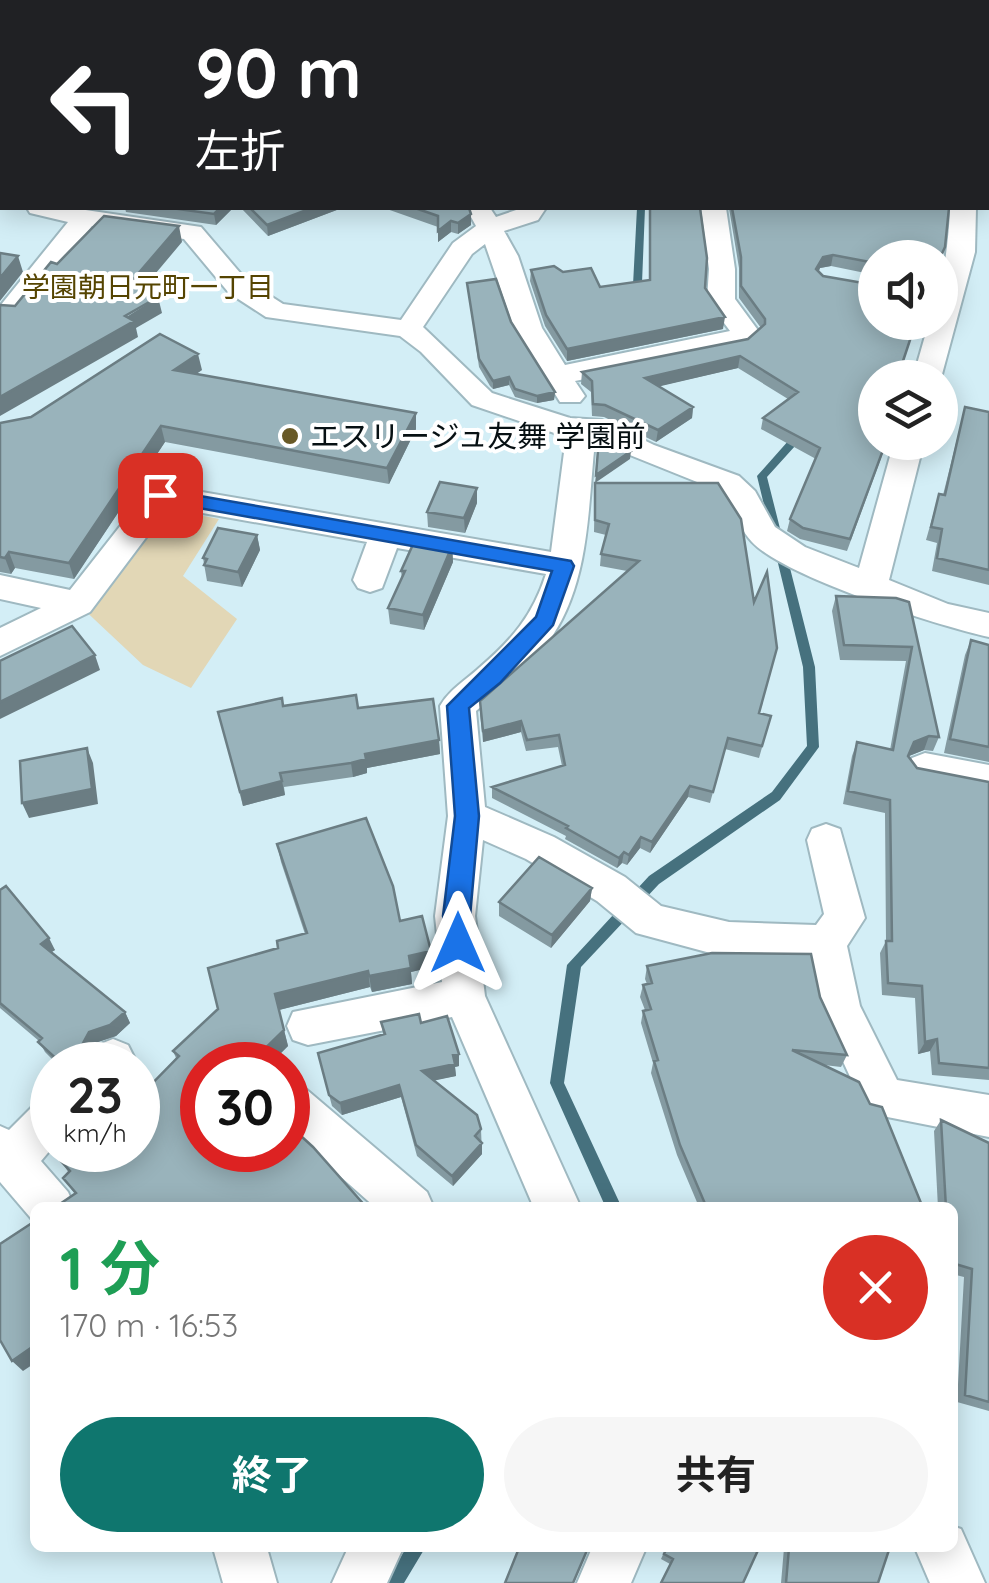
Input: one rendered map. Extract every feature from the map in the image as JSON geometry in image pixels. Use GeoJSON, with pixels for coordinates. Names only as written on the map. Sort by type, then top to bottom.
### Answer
{"type":"FeatureCollection","features":[{"type":"Feature","properties":{"kind":"street"},"geometry":{"type":"LineString","coordinates":[[49,210],[85,218],[130,215],[192,232],[238,287],[276,311],[408,329],[482,399],[568,428],[591,427],[643,452],[728,483],[744,498],[763,534],[794,555],[942,615],[989,625]]}},
{"type":"Feature","properties":{"kind":"street"},"geometry":{"type":"LineString","coordinates":[[408,329],[484,218],[528,215],[532,210]]}},
{"type":"Feature","properties":{"kind":"street"},"geometry":{"type":"LineString","coordinates":[[559,375],[735,341],[746,333],[721,300],[722,269],[714,210]]}},
{"type":"Feature","properties":{"kind":"street"},"geometry":{"type":"LineString","coordinates":[[958,280],[975,255],[964,210]]}},
{"type":"Feature","properties":{"kind":"street"},"geometry":{"type":"LineString","coordinates":[[10,312],[85,218]]}},
{"type":"Feature","properties":{"kind":"street"},"geometry":{"type":"LineString","coordinates":[[484,218],[505,256],[528,328],[591,427]]}},
{"type":"Feature","properties":{"kind":"street"},"geometry":{"type":"LineString","coordinates":[[555,1202],[464,996],[455,916],[467,816],[458,706],[492,678],[546,620],[564,566],[580,434],[591,427]]}},
{"type":"Feature","properties":{"kind":"street"},"geometry":{"type":"LineString","coordinates":[[870,588],[904,460]]}},
{"type":"Feature","properties":{"kind":"street"},"geometry":{"type":"LineString","coordinates":[[0,643],[78,604],[160,495],[564,566]]}},
{"type":"Feature","properties":{"kind":"street"},"geometry":{"type":"LineString","coordinates":[[370,580],[386,534]]}},
{"type":"Feature","properties":{"kind":"street"},"geometry":{"type":"LineString","coordinates":[[0,587],[78,604]]}},
{"type":"Feature","properties":{"kind":"street"},"geometry":{"type":"LineString","coordinates":[[925,768],[989,780]]}},
{"type":"Feature","properties":{"kind":"street"},"geometry":{"type":"LineString","coordinates":[[467,816],[540,848],[611,888],[650,921],[729,940],[826,943]]}},
{"type":"Feature","properties":{"kind":"street"},"geometry":{"type":"LineString","coordinates":[[826,840],[845,918],[826,943],[838,1008],[883,1098],[989,1116]]}},
{"type":"Feature","properties":{"kind":"street"},"geometry":{"type":"LineString","coordinates":[[308,1026],[464,996]]}},
{"type":"Feature","properties":{"kind":"street"},"geometry":{"type":"LineString","coordinates":[[310,1120],[404,1202]]}},
{"type":"Feature","properties":{"kind":"street"},"geometry":{"type":"LineString","coordinates":[[30,1134],[4,1154],[47,1202]]}},
{"type":"Feature","properties":{"kind":"street"},"geometry":{"type":"LineString","coordinates":[[241,1552],[250,1583]]}},
{"type":"Feature","properties":{"kind":"street"},"geometry":{"type":"LineString","coordinates":[[359,1583],[374,1552]]}},
{"type":"Feature","properties":{"kind":"street"},"geometry":{"type":"LineString","coordinates":[[604,1583],[617,1552]]}},
{"type":"Feature","properties":{"kind":"street"},"geometry":{"type":"LineString","coordinates":[[944,1552],[958,1583]]}},
{"type":"Feature","properties":{"kind":"shaded area"},"geometry":{"type":"Polygon","coordinates":[[[184,512],[219,519],[183,576],[237,619],[191,688],[143,665],[78,604],[168,519],[184,512]]]}},
{"type":"Feature","properties":{"kind":"building"},"geometry":{"type":"Polygon","coordinates":[[[185,210],[218,210],[214,214],[185,210]]]}},
{"type":"Feature","properties":{"kind":"building"},"geometry":{"type":"Polygon","coordinates":[[[252,210],[307,210],[267,225],[252,210]]]}},
{"type":"Feature","properties":{"kind":"building"},"geometry":{"type":"Polygon","coordinates":[[[421,210],[470,210],[471,214],[438,231],[438,216],[421,210]]]}},
{"type":"Feature","properties":{"kind":"building"},"geometry":{"type":"Polygon","coordinates":[[[650,210],[700,210],[707,258],[705,288],[725,317],[567,349],[546,315],[531,270],[554,266],[563,272],[591,268],[600,287],[650,280],[650,210]]]}},
{"type":"Feature","properties":{"kind":"building"},"geometry":{"type":"Polygon","coordinates":[[[732,210],[949,210],[946,240],[858,240],[858,260],[823,257],[816,269],[823,276],[858,282],[858,340],[910,340],[903,360],[858,360],[858,460],[879,460],[850,539],[803,528],[790,519],[820,448],[763,418],[798,392],[740,356],[645,378],[693,407],[658,430],[605,405],[593,404],[592,381],[582,372],[748,339],[765,324],[765,319],[741,286],[741,257],[732,210]]]}},
{"type":"Feature","properties":{"kind":"building"},"geometry":{"type":"Polygon","coordinates":[[[104,216],[179,226],[131,282],[158,297],[125,316],[134,321],[0,397],[0,305],[15,306],[51,262],[57,264],[104,216]]]}},
{"type":"Feature","properties":{"kind":"building"},"geometry":{"type":"Polygon","coordinates":[[[0,253],[18,256],[0,278],[0,253]]]}},
{"type":"Feature","properties":{"kind":"building"},"geometry":{"type":"Polygon","coordinates":[[[496,279],[511,322],[555,392],[537,396],[515,389],[509,377],[493,381],[479,359],[467,283],[496,279]]]}},
{"type":"Feature","properties":{"kind":"building"},"geometry":{"type":"Polygon","coordinates":[[[160,334],[198,354],[174,370],[416,413],[387,468],[161,426],[69,563],[9,552],[5,558],[0,557],[0,423],[31,417],[160,334]]]}},
{"type":"Feature","properties":{"kind":"building"},"geometry":{"type":"Polygon","coordinates":[[[965,407],[989,412],[989,570],[937,558],[942,529],[931,527],[939,494],[945,495],[953,460],[958,460],[965,407]]]}},
{"type":"Feature","properties":{"kind":"building"},"geometry":{"type":"Polygon","coordinates":[[[599,438],[631,451],[596,475],[599,438]]]}},
{"type":"Feature","properties":{"kind":"building"},"geometry":{"type":"Polygon","coordinates":[[[440,482],[477,488],[464,518],[427,512],[440,482]]]}},
{"type":"Feature","properties":{"kind":"building"},"geometry":{"type":"Polygon","coordinates":[[[595,483],[718,483],[741,519],[754,602],[767,572],[777,648],[759,713],[771,716],[762,746],[728,738],[713,792],[690,786],[652,842],[641,837],[629,855],[624,852],[619,858],[568,826],[492,787],[565,765],[559,735],[527,740],[521,721],[483,731],[480,701],[639,561],[601,554],[609,524],[595,520],[595,483]]]}},
{"type":"Feature","properties":{"kind":"building"},"geometry":{"type":"Polygon","coordinates":[[[218,528],[257,535],[238,572],[204,565],[207,559],[203,558],[218,528]]]}},
{"type":"Feature","properties":{"kind":"building"},"geometry":{"type":"Polygon","coordinates":[[[415,540],[452,546],[423,615],[388,608],[415,540]]]}},
{"type":"Feature","properties":{"kind":"building"},"geometry":{"type":"Polygon","coordinates":[[[836,596],[909,602],[939,737],[914,742],[908,756],[917,768],[989,782],[989,1068],[939,1063],[937,1039],[925,1042],[922,986],[888,983],[886,941],[892,941],[890,800],[848,791],[857,742],[893,750],[912,647],[844,645],[836,596]]]}},
{"type":"Feature","properties":{"kind":"building"},"geometry":{"type":"Polygon","coordinates":[[[72,626],[95,655],[0,702],[0,661],[72,626]]]}},
{"type":"Feature","properties":{"kind":"building"},"geometry":{"type":"Polygon","coordinates":[[[971,640],[989,645],[989,747],[950,739],[971,640]]]}},
{"type":"Feature","properties":{"kind":"building"},"geometry":{"type":"Polygon","coordinates":[[[356,695],[358,708],[433,699],[439,740],[365,754],[366,759],[351,763],[280,773],[282,781],[240,792],[218,712],[282,698],[283,706],[356,695]]]}},
{"type":"Feature","properties":{"kind":"building"},"geometry":{"type":"Polygon","coordinates":[[[87,748],[92,789],[22,803],[20,761],[87,748]]]}},
{"type":"Feature","properties":{"kind":"building"},"geometry":{"type":"Polygon","coordinates":[[[366,818],[393,886],[400,921],[422,916],[431,951],[409,956],[411,968],[369,976],[368,971],[275,994],[284,1030],[272,1042],[183,1042],[218,1009],[208,968],[278,948],[277,941],[307,933],[277,844],[366,818]]]}},
{"type":"Feature","properties":{"kind":"building"},"geometry":{"type":"Polygon","coordinates":[[[539,857],[592,888],[552,935],[499,902],[539,857]]]}},
{"type":"Feature","properties":{"kind":"building"},"geometry":{"type":"Polygon","coordinates":[[[6,886],[49,938],[41,944],[125,1012],[110,1025],[89,1032],[84,1042],[38,1042],[42,1038],[0,1003],[0,890],[6,886]]]}},
{"type":"Feature","properties":{"kind":"building"},"geometry":{"type":"Polygon","coordinates":[[[712,953],[811,954],[820,997],[847,1055],[792,1050],[859,1082],[870,1104],[882,1107],[921,1202],[704,1202],[680,1145],[654,1061],[658,1060],[643,1011],[651,1009],[643,985],[652,983],[647,966],[712,953]]]}},
{"type":"Feature","properties":{"kind":"building"},"geometry":{"type":"Polygon","coordinates":[[[419,1014],[421,1023],[447,1016],[459,1054],[453,1055],[455,1064],[422,1071],[477,1115],[481,1129],[475,1136],[482,1143],[452,1176],[416,1145],[399,1085],[340,1103],[329,1095],[318,1053],[385,1034],[381,1022],[419,1014]]]}},
{"type":"Feature","properties":{"kind":"building"},"geometry":{"type":"Polygon","coordinates":[[[180,1044],[180,1172],[310,1172],[310,1144],[362,1202],[63,1202],[76,1193],[63,1178],[69,1172],[160,1172],[160,1075],[179,1056],[173,1051],[180,1044]]]}},
{"type":"Feature","properties":{"kind":"building"},"geometry":{"type":"Polygon","coordinates":[[[941,1120],[989,1143],[989,1402],[965,1395],[972,1269],[958,1265],[958,1202],[946,1202],[941,1120]]]}},
{"type":"Feature","properties":{"kind":"building"},"geometry":{"type":"Polygon","coordinates":[[[30,1224],[30,1348],[12,1361],[0,1340],[0,1244],[30,1224]]]}},
{"type":"Feature","properties":{"kind":"building"},"geometry":{"type":"Polygon","coordinates":[[[517,1552],[586,1552],[573,1583],[505,1583],[517,1552]]]}},
{"type":"Feature","properties":{"kind":"building"},"geometry":{"type":"Polygon","coordinates":[[[757,1552],[743,1583],[661,1583],[673,1559],[664,1554],[757,1552]]]}},
{"type":"Feature","properties":{"kind":"building"},"geometry":{"type":"Polygon","coordinates":[[[789,1552],[888,1552],[878,1583],[786,1583],[789,1552]]]}},
{"type":"Feature","properties":{"kind":"waterway"},"geometry":{"type":"LineString","coordinates":[[641,210],[637,285],[646,287]]}},
{"type":"Feature","properties":{"kind":"waterway"},"geometry":{"type":"LineString","coordinates":[[611,1202],[557,1083],[574,965],[654,880],[776,796],[813,747],[809,667],[762,476],[801,433]]}},
{"type":"Feature","properties":{"kind":"waterway"},"geometry":{"type":"LineString","coordinates":[[394,1583],[413,1552]]}},
{"type":"Feature","properties":{"kind":"place","name":"エスリージュ友舞 学園前"},"geometry":{"type":"Point","coordinates":[290,436]}},
{"type":"Feature","properties":{"kind":"district","name":"学園朝日元町一丁目"},"geometry":{"type":"Point","coordinates":[148,286]}},
{"type":"Feature","properties":{"kind":"route"},"geometry":{"type":"LineString","coordinates":[[160,495],[564,566],[546,620],[492,678],[458,706],[467,816],[455,916],[458,943]]}}]}
